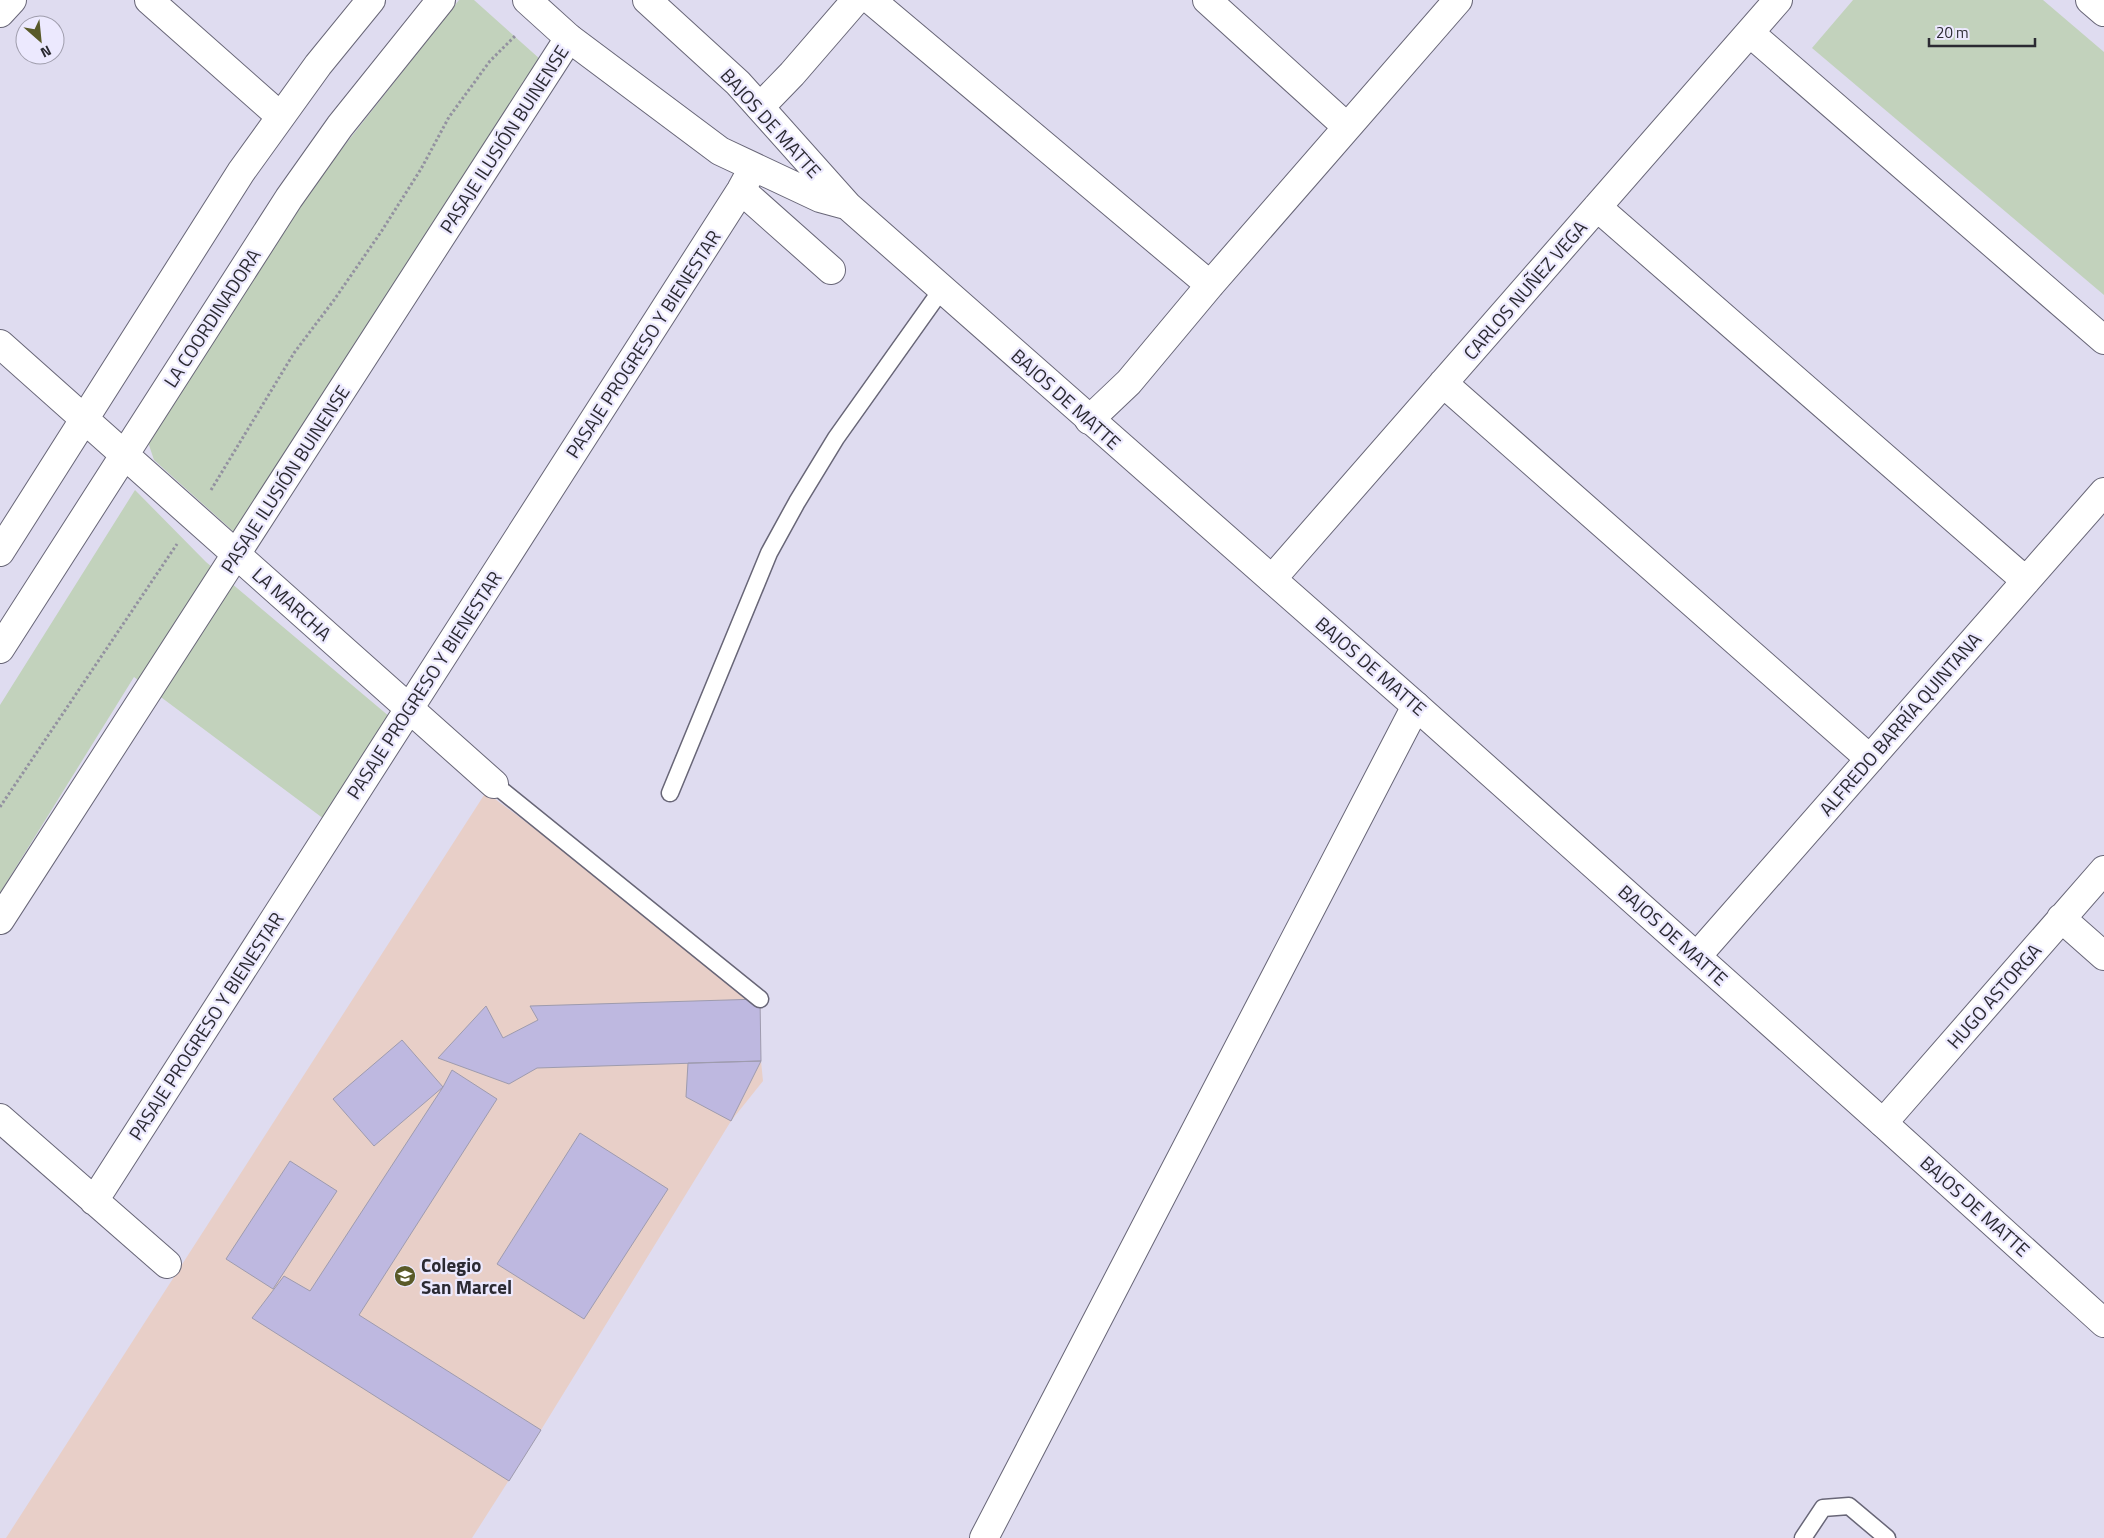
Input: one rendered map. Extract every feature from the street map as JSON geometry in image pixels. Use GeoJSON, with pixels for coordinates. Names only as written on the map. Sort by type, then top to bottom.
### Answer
{"type":"FeatureCollection","features":[{"type":"Feature","properties":{"kind":"street"},"geometry":{"type":"LineString","coordinates":[[0,14],[12,0]]}},
{"type":"Feature","properties":{"kind":"street"},"geometry":{"type":"LineString","coordinates":[[149,0],[280,116]]}},
{"type":"Feature","properties":{"kind":"street"},"geometry":{"type":"LineString","coordinates":[[0,552],[241,172],[280,116],[371,0]]}},
{"type":"Feature","properties":{"kind":"street","name":"LA COORDINADORA"},"geometry":{"type":"LineString","coordinates":[[0,649],[289,198],[340,126],[441,0]]}},
{"type":"Feature","properties":{"kind":"street"},"geometry":{"type":"LineString","coordinates":[[527,0],[569,38],[720,151],[831,270]]}},
{"type":"Feature","properties":{"kind":"street","name":"BAJOS DE MATTE"},"geometry":{"type":"LineString","coordinates":[[648,0],[738,83],[848,206],[1697,956],[1883,1122],[2104,1324]]}},
{"type":"Feature","properties":{"kind":"street"},"geometry":{"type":"LineString","coordinates":[[760,107],[792,74],[856,0]]}},
{"type":"Feature","properties":{"kind":"street"},"geometry":{"type":"LineString","coordinates":[[871,0],[1210,285]]}},
{"type":"Feature","properties":{"kind":"street"},"geometry":{"type":"LineString","coordinates":[[1207,0],[1347,126]]}},
{"type":"Feature","properties":{"kind":"street"},"geometry":{"type":"LineString","coordinates":[[1089,420],[1129,382],[1210,285],[1458,0]]}},
{"type":"Feature","properties":{"kind":"street","name":"CARLOS NUÑEZ VEGA"},"geometry":{"type":"LineString","coordinates":[[1272,579],[1778,0]]}},
{"type":"Feature","properties":{"kind":"street"},"geometry":{"type":"LineString","coordinates":[[2090,0],[2104,12]]}},
{"type":"Feature","properties":{"kind":"street"},"geometry":{"type":"LineString","coordinates":[[1750,33],[2104,340]]}},
{"type":"Feature","properties":{"kind":"street","name":"PASAJE ILUSIÓN BUINENSE"},"geometry":{"type":"LineString","coordinates":[[0,920],[569,38]]}},
{"type":"Feature","properties":{"kind":"street"},"geometry":{"type":"LineString","coordinates":[[747,179],[848,206]]}},
{"type":"Feature","properties":{"kind":"street","name":"PASAJE PROGRESO Y BIENESTAR"},"geometry":{"type":"LineString","coordinates":[[94,1200],[747,179]]}},
{"type":"Feature","properties":{"kind":"street"},"geometry":{"type":"LineString","coordinates":[[1597,208],[2026,581]]}},
{"type":"Feature","properties":{"kind":"street","name":"LA MARCHA"},"geometry":{"type":"LineString","coordinates":[[0,344],[494,784]]}},
{"type":"Feature","properties":{"kind":"street"},"geometry":{"type":"LineString","coordinates":[[1444,383],[1870,759]]}},
{"type":"Feature","properties":{"kind":"street","name":"ALFREDO BARRÍA QUINTANA"},"geometry":{"type":"LineString","coordinates":[[1697,956],[2104,492]]}},
{"type":"Feature","properties":{"kind":"street"},"geometry":{"type":"LineString","coordinates":[[984,1538],[1416,706]]}},
{"type":"Feature","properties":{"kind":"street","name":"HUGO ASTORGA"},"geometry":{"type":"LineString","coordinates":[[1883,1122],[2104,870]]}},
{"type":"Feature","properties":{"kind":"street"},"geometry":{"type":"LineString","coordinates":[[2062,918],[2104,956]]}},
{"type":"Feature","properties":{"kind":"street"},"geometry":{"type":"LineString","coordinates":[[0,1118],[167,1264]]}},
{"type":"Feature","properties":{"kind":"lane"},"geometry":{"type":"LineString","coordinates":[[670,793],[768,553],[836,438],[942,289]]}},
{"type":"Feature","properties":{"kind":"lane"},"geometry":{"type":"LineString","coordinates":[[494,784],[760,999]]}},
{"type":"Feature","properties":{"kind":"lane"},"geometry":{"type":"LineString","coordinates":[[1803,1538],[1823,1508],[1849,1506],[1887,1538]]}},
{"type":"Feature","properties":{"kind":"path"},"geometry":{"type":"LineString","coordinates":[[0,807],[195,518],[289,361],[381,232],[421,169],[449,117],[490,61],[515,36]]}},
{"type":"Feature","properties":{"kind":"shaded area","name":"Colegio San Marcel"},"geometry":{"type":"Polygon","coordinates":[[[486,792],[760,999],[763,1081],[731,1121],[541,1430],[472,1538],[6,1538],[486,792]]]}},
{"type":"Feature","properties":{"kind":"green space"},"geometry":{"type":"Polygon","coordinates":[[[459,0],[474,0],[550,68],[245,542],[154,460],[148,442],[285,221],[459,0]]]}},
{"type":"Feature","properties":{"kind":"green space"},"geometry":{"type":"Polygon","coordinates":[[[1853,0],[2043,0],[2104,52],[2104,295],[1812,48],[1853,0]]]}},
{"type":"Feature","properties":{"kind":"green space"},"geometry":{"type":"Polygon","coordinates":[[[135,490],[206,562],[390,717],[324,819],[134,677],[0,893],[0,705],[135,490]]]}},
{"type":"Feature","properties":{"kind":"building"},"geometry":{"type":"Polygon","coordinates":[[[760,999],[761,1061],[537,1068],[509,1084],[438,1058],[486,1006],[503,1038],[538,1020],[530,1006],[760,999]]]}},
{"type":"Feature","properties":{"kind":"building"},"geometry":{"type":"Polygon","coordinates":[[[402,1040],[443,1087],[374,1146],[333,1099],[402,1040]]]}},
{"type":"Feature","properties":{"kind":"building"},"geometry":{"type":"Polygon","coordinates":[[[761,1061],[731,1121],[686,1097],[688,1063],[761,1061]]]}},
{"type":"Feature","properties":{"kind":"building"},"geometry":{"type":"Polygon","coordinates":[[[452,1070],[497,1099],[359,1315],[541,1430],[509,1481],[252,1318],[284,1276],[310,1291],[443,1087],[452,1070]]]}},
{"type":"Feature","properties":{"kind":"building"},"geometry":{"type":"Polygon","coordinates":[[[580,1133],[668,1189],[584,1319],[497,1264],[580,1133]]]}},
{"type":"Feature","properties":{"kind":"building"},"geometry":{"type":"Polygon","coordinates":[[[290,1161],[337,1191],[273,1289],[226,1259],[290,1161]]]}},
{"type":"Feature","properties":{"kind":"place","name":"Colegio San Marcel"},"geometry":{"type":"Point","coordinates":[405,1276]}}]}
